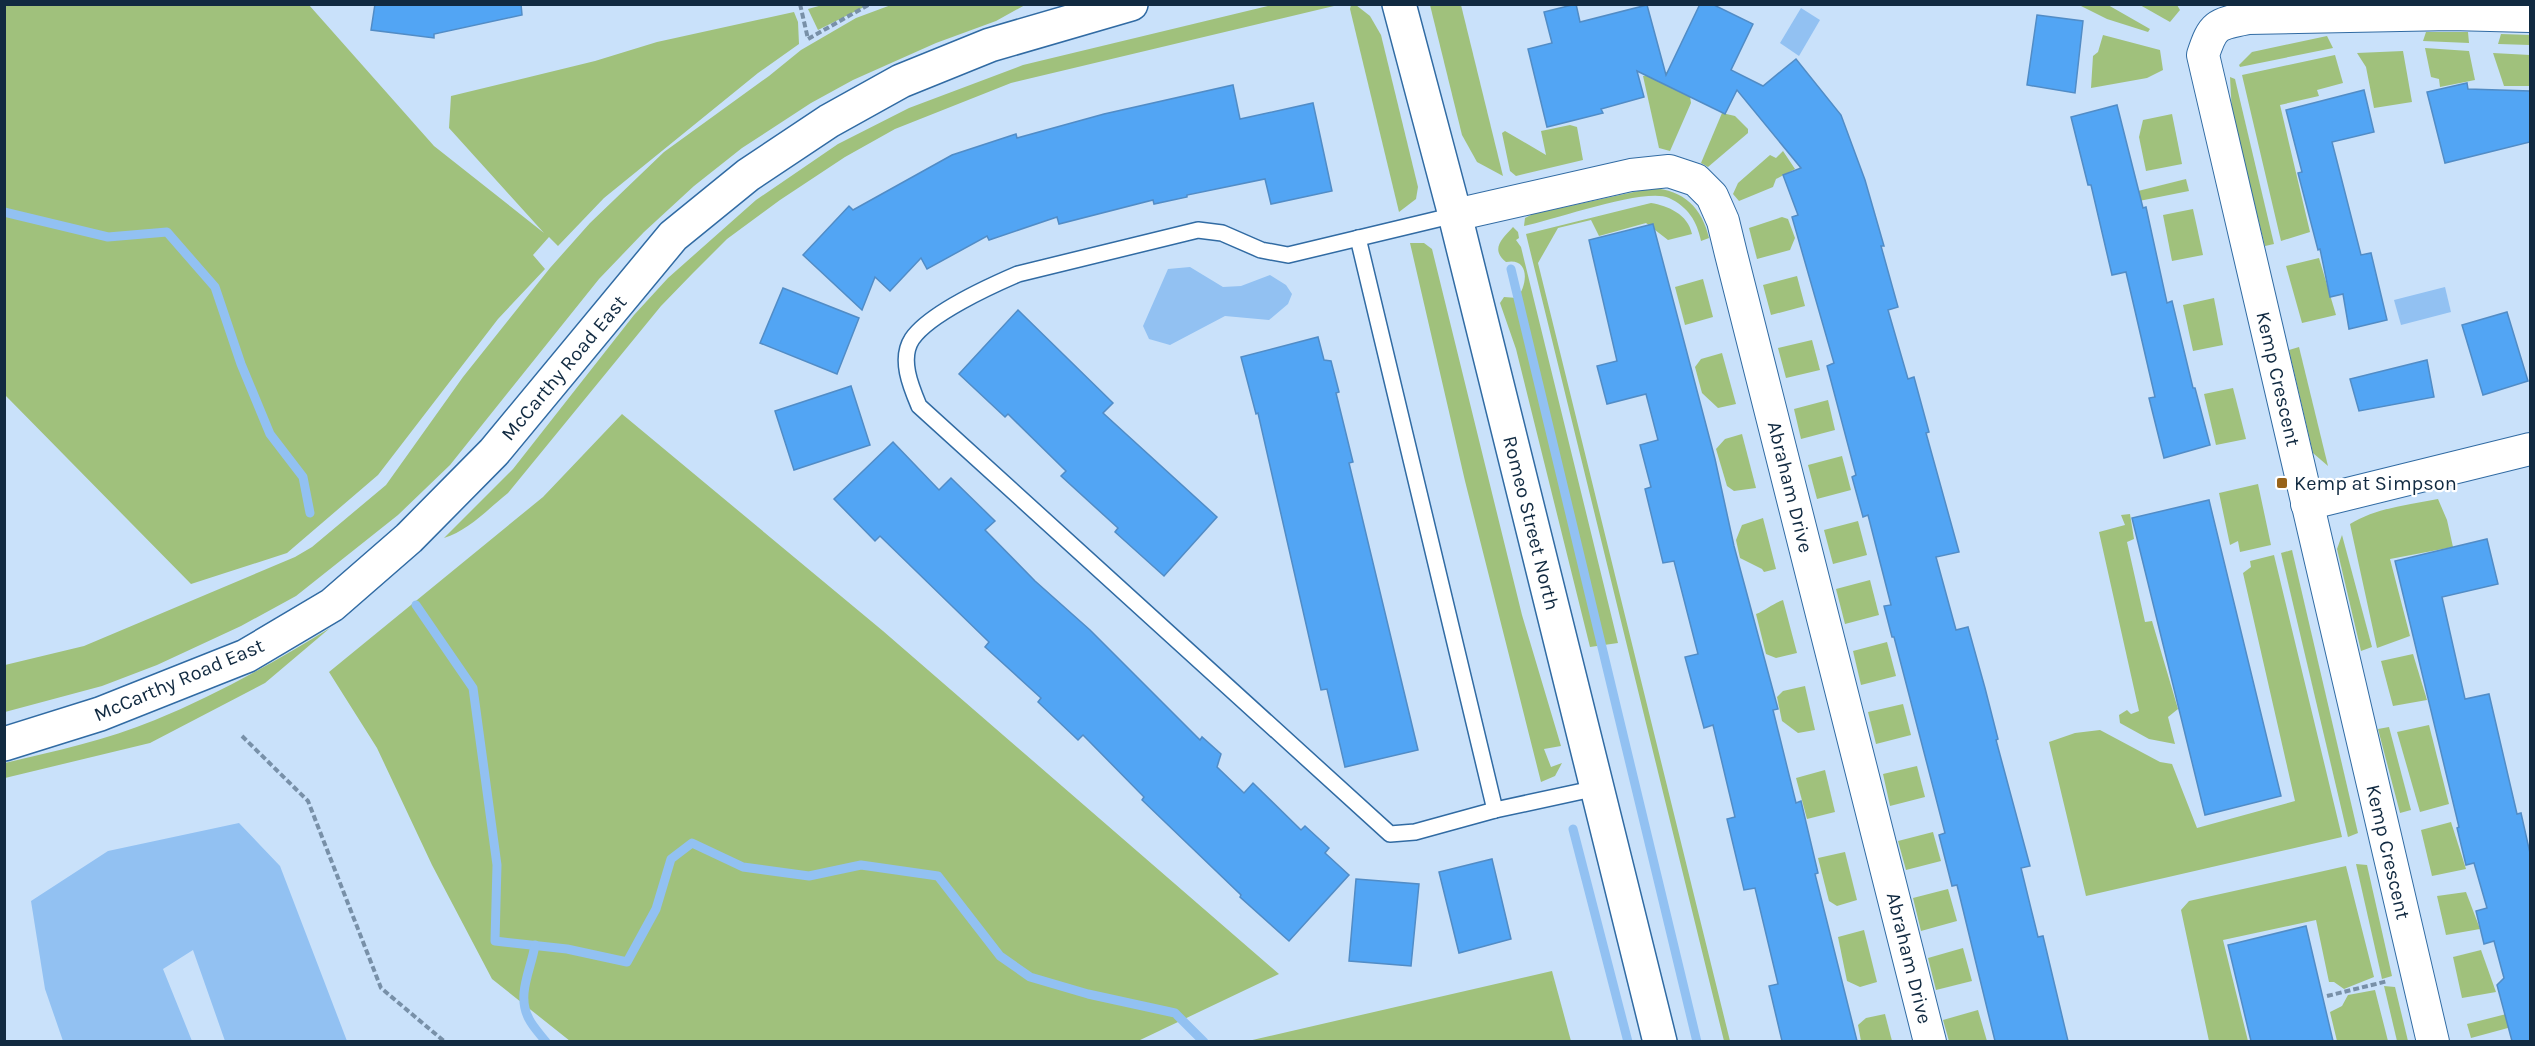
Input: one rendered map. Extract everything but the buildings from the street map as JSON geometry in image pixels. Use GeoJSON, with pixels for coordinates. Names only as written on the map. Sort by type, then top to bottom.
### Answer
{"type":"FeatureCollection","features":[{"type":"Feature","properties":{"kind":"street","name":"McCarthy Road East"},"geometry":{"type":"LineString","coordinates":[[4,744],[100,714],[246,656],[332,605],[409,538],[494,452],[673,236],[748,175],[829,121],[901,81],[990,45],[1131,4]]}},
{"type":"Feature","properties":{"kind":"street","name":"Romeo Street North"},"geometry":{"type":"LineString","coordinates":[[1399,4],[1455,215],[1660,1041]]}},
{"type":"Feature","properties":{"kind":"street","name":"Kemp Crescent"},"geometry":{"type":"LineString","coordinates":[[2433,1041],[2203,55],[2209,37],[2220,23],[2248,18],[2441,14],[2530,16]]}},
{"type":"Feature","properties":{"kind":"street","name":"Abraham Drive"},"geometry":{"type":"LineString","coordinates":[[1455,215],[1631,175],[1669,171],[1696,180],[1712,196],[1723,221],[1930,1041]]}},
{"type":"Feature","properties":{"kind":"street"},"geometry":{"type":"LineString","coordinates":[[2307,504],[2530,449]]}},
{"type":"Feature","properties":{"kind":"lane"},"geometry":{"type":"LineString","coordinates":[[1455,215],[1288,255],[1261,250],[1222,234],[1198,230],[1018,274],[992,285],[932,320],[912,340],[906,360],[910,383],[919,406],[1390,834],[1415,832],[1495,810],[1597,788]]}},
{"type":"Feature","properties":{"kind":"lane"},"geometry":{"type":"LineString","coordinates":[[1358,238],[1495,810]]}},
{"type":"Feature","properties":{"kind":"path"},"geometry":{"type":"LineString","coordinates":[[800,4],[808,39],[870,4]]}},
{"type":"Feature","properties":{"kind":"path"},"geometry":{"type":"LineString","coordinates":[[242,736],[308,801],[381,988],[445,1041]]}},
{"type":"Feature","properties":{"kind":"path"},"geometry":{"type":"LineString","coordinates":[[2327,996],[2392,980]]}},
{"type":"Feature","properties":{"kind":"green space"},"geometry":{"type":"Polygon","coordinates":[[[826,4],[868,5],[818,30],[808,9],[826,4]]]}},
{"type":"Feature","properties":{"kind":"green space"},"geometry":{"type":"Polygon","coordinates":[[[1276,4],[1334,6],[1011,83],[895,129],[845,157],[727,239],[661,306],[508,493],[470,525],[444,538],[513,469],[634,315],[668,278],[756,200],[838,144],[909,108],[1023,65],[1276,4]]]}},
{"type":"Feature","properties":{"kind":"green space"},"geometry":{"type":"Polygon","coordinates":[[[4,5],[309,5],[434,146],[544,233],[449,128],[451,96],[595,61],[657,42],[794,12],[798,22],[799,44],[758,73],[604,198],[558,246],[549,237],[533,255],[545,269],[498,319],[378,475],[287,553],[191,584],[5,395],[4,5]]]}},
{"type":"Feature","properties":{"kind":"green space"},"geometry":{"type":"Polygon","coordinates":[[[891,5],[1025,5],[996,21],[936,43],[853,80],[811,103],[742,148],[694,186],[644,232],[599,279],[450,465],[398,515],[296,596],[241,626],[157,665],[102,686],[5,712],[5,665],[84,646],[295,557],[312,547],[386,485],[463,377],[550,268],[590,223],[664,152],[801,50],[856,18],[891,5]]]}},
{"type":"Feature","properties":{"kind":"green space"},"geometry":{"type":"Polygon","coordinates":[[[1351,5],[1356,5],[1370,16],[1381,35],[1418,187],[1416,199],[1399,212],[1350,9],[1351,5]]]}},
{"type":"Feature","properties":{"kind":"green space"},"geometry":{"type":"Polygon","coordinates":[[[1430,5],[1461,5],[1503,176],[1477,162],[1462,135],[1430,5]]]}},
{"type":"Feature","properties":{"kind":"green space"},"geometry":{"type":"Polygon","coordinates":[[[2079,5],[2108,5],[2150,29],[2148,32],[2107,19],[2079,5]]]}},
{"type":"Feature","properties":{"kind":"green space"},"geometry":{"type":"Polygon","coordinates":[[[2140,5],[2177,5],[2180,10],[2170,22],[2140,5]]]}},
{"type":"Feature","properties":{"kind":"green space"},"geometry":{"type":"Polygon","coordinates":[[[2426,32],[2468,32],[2469,43],[2423,41],[2426,32]]]}},
{"type":"Feature","properties":{"kind":"green space"},"geometry":{"type":"Polygon","coordinates":[[[2501,34],[2530,35],[2530,45],[2498,44],[2501,34]]]}},
{"type":"Feature","properties":{"kind":"green space"},"geometry":{"type":"Polygon","coordinates":[[[2103,35],[2160,50],[2163,70],[2147,78],[2091,88],[2093,56],[2098,52],[2103,35]]]}},
{"type":"Feature","properties":{"kind":"green space"},"geometry":{"type":"Polygon","coordinates":[[[2327,36],[2333,48],[2240,67],[2239,65],[2252,52],[2327,36]]]}},
{"type":"Feature","properties":{"kind":"green space"},"geometry":{"type":"Polygon","coordinates":[[[2425,48],[2469,51],[2475,80],[2440,87],[2439,79],[2431,77],[2425,48]]]}},
{"type":"Feature","properties":{"kind":"green space"},"geometry":{"type":"Polygon","coordinates":[[[2403,51],[2412,102],[2374,108],[2366,67],[2357,53],[2403,51]]]}},
{"type":"Feature","properties":{"kind":"green space"},"geometry":{"type":"Polygon","coordinates":[[[2493,53],[2530,55],[2530,86],[2504,86],[2493,53]]]}},
{"type":"Feature","properties":{"kind":"green space"},"geometry":{"type":"Polygon","coordinates":[[[2335,55],[2343,83],[2317,90],[2319,96],[2280,105],[2310,232],[2281,241],[2242,75],[2335,55]]]}},
{"type":"Feature","properties":{"kind":"green space"},"geometry":{"type":"Polygon","coordinates":[[[1686,69],[1691,103],[1670,151],[1659,148],[1643,76],[1686,69]]]}},
{"type":"Feature","properties":{"kind":"green space"},"geometry":{"type":"Polygon","coordinates":[[[2230,77],[2235,79],[2274,244],[2265,246],[2232,113],[2230,77]]]}},
{"type":"Feature","properties":{"kind":"green space"},"geometry":{"type":"Polygon","coordinates":[[[1722,113],[1735,116],[1748,129],[1748,133],[1708,167],[1701,163],[1722,113]]]}},
{"type":"Feature","properties":{"kind":"green space"},"geometry":{"type":"Polygon","coordinates":[[[2172,114],[2182,164],[2146,171],[2139,137],[2143,120],[2172,114]]]}},
{"type":"Feature","properties":{"kind":"green space"},"geometry":{"type":"Polygon","coordinates":[[[1570,125],[1577,127],[1583,160],[1516,176],[1510,171],[1502,133],[1505,131],[1546,155],[1541,131],[1570,125]]]}},
{"type":"Feature","properties":{"kind":"green space"},"geometry":{"type":"Polygon","coordinates":[[[1783,151],[1795,169],[1776,179],[1773,187],[1739,201],[1733,194],[1738,183],[1770,155],[1776,158],[1783,151]]]}},
{"type":"Feature","properties":{"kind":"green space"},"geometry":{"type":"Polygon","coordinates":[[[2186,179],[2189,191],[2104,208],[2102,200],[2186,179]]]}},
{"type":"Feature","properties":{"kind":"green space"},"geometry":{"type":"Polygon","coordinates":[[[1652,188],[1673,192],[1690,202],[1702,218],[1709,238],[1701,241],[1697,227],[1686,210],[1669,198],[1657,196],[1620,200],[1524,226],[1525,218],[1533,214],[1652,188]]]}},
{"type":"Feature","properties":{"kind":"green space"},"geometry":{"type":"Polygon","coordinates":[[[1651,203],[1664,206],[1682,216],[1692,234],[1668,240],[1646,223],[1599,236],[1591,220],[1558,228],[1538,263],[1730,1041],[1724,1041],[1526,234],[1651,203]]]}},
{"type":"Feature","properties":{"kind":"green space"},"geometry":{"type":"Polygon","coordinates":[[[2193,209],[2203,255],[2172,261],[2163,215],[2193,209]]]}},
{"type":"Feature","properties":{"kind":"green space"},"geometry":{"type":"Polygon","coordinates":[[[1782,217],[1788,219],[1795,238],[1790,250],[1757,259],[1749,228],[1782,217]]]}},
{"type":"Feature","properties":{"kind":"green space"},"geometry":{"type":"Polygon","coordinates":[[[1513,227],[1518,232],[1519,238],[1516,240],[1521,247],[1618,643],[1590,647],[1516,349],[1500,303],[1504,297],[1517,298],[1525,280],[1523,268],[1514,262],[1506,262],[1499,253],[1499,244],[1513,227]]]}},
{"type":"Feature","properties":{"kind":"green space"},"geometry":{"type":"Polygon","coordinates":[[[1410,243],[1424,243],[1432,249],[1522,615],[1561,746],[1544,749],[1551,767],[1562,763],[1555,776],[1541,782],[1465,481],[1410,243]]]}},
{"type":"Feature","properties":{"kind":"green space"},"geometry":{"type":"Polygon","coordinates":[[[2319,258],[2336,315],[2302,323],[2286,266],[2319,258]]]}},
{"type":"Feature","properties":{"kind":"green space"},"geometry":{"type":"Polygon","coordinates":[[[1797,276],[1805,306],[1771,315],[1763,285],[1797,276]]]}},
{"type":"Feature","properties":{"kind":"green space"},"geometry":{"type":"Polygon","coordinates":[[[1703,279],[1713,317],[1685,325],[1675,287],[1703,279]]]}},
{"type":"Feature","properties":{"kind":"green space"},"geometry":{"type":"Polygon","coordinates":[[[2214,298],[2223,345],[2193,351],[2183,305],[2214,298]]]}},
{"type":"Feature","properties":{"kind":"green space"},"geometry":{"type":"Polygon","coordinates":[[[1812,340],[1820,370],[1786,378],[1778,348],[1812,340]]]}},
{"type":"Feature","properties":{"kind":"green space"},"geometry":{"type":"Polygon","coordinates":[[[2299,347],[2328,466],[2313,453],[2289,350],[2299,347]]]}},
{"type":"Feature","properties":{"kind":"green space"},"geometry":{"type":"Polygon","coordinates":[[[1722,353],[1736,404],[1718,408],[1702,393],[1695,367],[1701,359],[1722,353]]]}},
{"type":"Feature","properties":{"kind":"green space"},"geometry":{"type":"Polygon","coordinates":[[[2233,388],[2246,439],[2216,445],[2204,394],[2233,388]]]}},
{"type":"Feature","properties":{"kind":"green space"},"geometry":{"type":"Polygon","coordinates":[[[1828,400],[1835,430],[1801,439],[1794,409],[1828,400]]]}},
{"type":"Feature","properties":{"kind":"green space"},"geometry":{"type":"Polygon","coordinates":[[[622,414],[883,631],[1279,974],[1138,1041],[570,1041],[492,979],[432,865],[377,748],[329,672],[543,497],[622,414]]]}},
{"type":"Feature","properties":{"kind":"green space"},"geometry":{"type":"Polygon","coordinates":[[[1742,434],[1756,488],[1734,491],[1727,486],[1716,449],[1725,439],[1742,434]]]}},
{"type":"Feature","properties":{"kind":"green space"},"geometry":{"type":"Polygon","coordinates":[[[1842,456],[1851,490],[1817,499],[1808,465],[1842,456]]]}},
{"type":"Feature","properties":{"kind":"green space"},"geometry":{"type":"Polygon","coordinates":[[[2258,484],[2271,545],[2240,552],[2238,541],[2230,545],[2219,493],[2258,484]]]}},
{"type":"Feature","properties":{"kind":"green space"},"geometry":{"type":"Polygon","coordinates":[[[2438,499],[2447,520],[2453,547],[2390,559],[2410,636],[2377,648],[2350,524],[2370,514],[2438,499]]]}},
{"type":"Feature","properties":{"kind":"green space"},"geometry":{"type":"Polygon","coordinates":[[[2130,514],[2134,539],[2127,542],[2145,622],[2152,621],[2178,709],[2168,717],[2175,744],[2149,739],[2120,723],[2119,715],[2127,710],[2131,714],[2139,711],[2099,532],[2125,525],[2121,515],[2130,514]]]}},
{"type":"Feature","properties":{"kind":"green space"},"geometry":{"type":"Polygon","coordinates":[[[1763,518],[1776,569],[1764,572],[1740,558],[1736,540],[1742,525],[1763,518]]]}},
{"type":"Feature","properties":{"kind":"green space"},"geometry":{"type":"Polygon","coordinates":[[[1858,521],[1867,555],[1833,564],[1824,530],[1858,521]]]}},
{"type":"Feature","properties":{"kind":"green space"},"geometry":{"type":"Polygon","coordinates":[[[2342,535],[2372,647],[2361,651],[2337,549],[2342,535]]]}},
{"type":"Feature","properties":{"kind":"green space"},"geometry":{"type":"Polygon","coordinates":[[[2292,550],[2358,833],[2348,837],[2281,553],[2292,550]]]}},
{"type":"Feature","properties":{"kind":"green space"},"geometry":{"type":"Polygon","coordinates":[[[2274,555],[2342,837],[2086,896],[2049,742],[2075,733],[2100,730],[2160,762],[2172,764],[2197,828],[2295,801],[2243,573],[2251,567],[2250,561],[2274,555]]]}},
{"type":"Feature","properties":{"kind":"green space"},"geometry":{"type":"Polygon","coordinates":[[[1870,580],[1879,615],[1845,624],[1836,589],[1870,580]]]}},
{"type":"Feature","properties":{"kind":"green space"},"geometry":{"type":"Polygon","coordinates":[[[1783,600],[1797,653],[1776,658],[1766,654],[1756,614],[1783,600]]]}},
{"type":"Feature","properties":{"kind":"green space"},"geometry":{"type":"Polygon","coordinates":[[[330,628],[265,683],[150,743],[5,778],[5,763],[100,739],[155,720],[244,678],[330,628]]]}},
{"type":"Feature","properties":{"kind":"green space"},"geometry":{"type":"Polygon","coordinates":[[[1887,642],[1896,676],[1861,685],[1853,651],[1887,642]]]}},
{"type":"Feature","properties":{"kind":"green space"},"geometry":{"type":"Polygon","coordinates":[[[2413,654],[2427,700],[2393,706],[2381,661],[2413,654]]]}},
{"type":"Feature","properties":{"kind":"green space"},"geometry":{"type":"Polygon","coordinates":[[[1805,686],[1815,730],[1798,733],[1782,721],[1777,697],[1783,691],[1805,686]]]}},
{"type":"Feature","properties":{"kind":"green space"},"geometry":{"type":"Polygon","coordinates":[[[1903,704],[1911,735],[1876,744],[1868,712],[1903,704]]]}},
{"type":"Feature","properties":{"kind":"green space"},"geometry":{"type":"Polygon","coordinates":[[[2429,725],[2449,804],[2420,812],[2397,732],[2429,725]]]}},
{"type":"Feature","properties":{"kind":"green space"},"geometry":{"type":"Polygon","coordinates":[[[2389,727],[2411,810],[2400,813],[2378,729],[2389,727]]]}},
{"type":"Feature","properties":{"kind":"green space"},"geometry":{"type":"Polygon","coordinates":[[[1917,766],[1925,797],[1890,806],[1883,774],[1917,766]]]}},
{"type":"Feature","properties":{"kind":"green space"},"geometry":{"type":"Polygon","coordinates":[[[1825,770],[1835,812],[1807,819],[1796,778],[1825,770]]]}},
{"type":"Feature","properties":{"kind":"green space"},"geometry":{"type":"Polygon","coordinates":[[[2451,822],[2466,869],[2432,876],[2421,830],[2451,822]]]}},
{"type":"Feature","properties":{"kind":"green space"},"geometry":{"type":"Polygon","coordinates":[[[1933,832],[1941,861],[1906,870],[1898,841],[1933,832]]]}},
{"type":"Feature","properties":{"kind":"green space"},"geometry":{"type":"Polygon","coordinates":[[[1845,852],[1857,900],[1837,906],[1829,901],[1818,858],[1845,852]]]}},
{"type":"Feature","properties":{"kind":"green space"},"geometry":{"type":"Polygon","coordinates":[[[2356,864],[2367,865],[2392,976],[2382,979],[2356,864]]]}},
{"type":"Feature","properties":{"kind":"green space"},"geometry":{"type":"Polygon","coordinates":[[[2346,866],[2374,977],[2344,989],[2334,982],[2329,982],[2316,920],[2223,940],[2248,1041],[2209,1041],[2181,910],[2189,901],[2346,866]]]}},
{"type":"Feature","properties":{"kind":"green space"},"geometry":{"type":"Polygon","coordinates":[[[1948,889],[1957,921],[1921,931],[1913,898],[1948,889]]]}},
{"type":"Feature","properties":{"kind":"green space"},"geometry":{"type":"Polygon","coordinates":[[[2466,892],[2480,929],[2446,935],[2437,896],[2466,892]]]}},
{"type":"Feature","properties":{"kind":"green space"},"geometry":{"type":"Polygon","coordinates":[[[1864,930],[1877,982],[1860,987],[1847,981],[1838,937],[1864,930]]]}},
{"type":"Feature","properties":{"kind":"green space"},"geometry":{"type":"Polygon","coordinates":[[[1963,948],[1972,981],[1936,990],[1928,958],[1963,948]]]}},
{"type":"Feature","properties":{"kind":"green space"},"geometry":{"type":"Polygon","coordinates":[[[2481,950],[2496,992],[2462,998],[2453,957],[2481,950]]]}},
{"type":"Feature","properties":{"kind":"green space"},"geometry":{"type":"Polygon","coordinates":[[[1552,971],[1571,1041],[1248,1041],[1552,971]]]}},
{"type":"Feature","properties":{"kind":"green space"},"geometry":{"type":"Polygon","coordinates":[[[2384,986],[2395,987],[2408,1041],[2397,1041],[2384,986]]]}},
{"type":"Feature","properties":{"kind":"green space"},"geometry":{"type":"Polygon","coordinates":[[[2375,990],[2388,1041],[2337,1041],[2330,1012],[2342,1006],[2348,995],[2375,990]]]}},
{"type":"Feature","properties":{"kind":"green space"},"geometry":{"type":"Polygon","coordinates":[[[2530,1008],[2530,1022],[2471,1038],[2467,1024],[2530,1008]]]}},
{"type":"Feature","properties":{"kind":"green space"},"geometry":{"type":"Polygon","coordinates":[[[1978,1010],[1987,1041],[1949,1041],[1943,1020],[1978,1010]]]}},
{"type":"Feature","properties":{"kind":"green space"},"geometry":{"type":"Polygon","coordinates":[[[1885,1014],[1892,1041],[1861,1041],[1858,1025],[1866,1018],[1885,1014]]]}},
{"type":"Feature","properties":{"kind":"water"},"geometry":{"type":"Polygon","coordinates":[[[1801,8],[1820,20],[1799,56],[1780,43],[1801,8]]]}},
{"type":"Feature","properties":{"kind":"water"},"geometry":{"type":"Polygon","coordinates":[[[1190,267],[1223,287],[1241,286],[1270,275],[1286,285],[1292,294],[1288,304],[1269,320],[1225,316],[1170,345],[1149,339],[1143,326],[1168,269],[1190,267]]]}},
{"type":"Feature","properties":{"kind":"water"},"geometry":{"type":"Polygon","coordinates":[[[2445,287],[2451,312],[2401,325],[2394,300],[2445,287]]]}},
{"type":"Feature","properties":{"kind":"water"},"geometry":{"type":"Polygon","coordinates":[[[239,823],[280,866],[347,1041],[225,1041],[193,950],[163,969],[192,1041],[63,1041],[45,989],[31,901],[108,851],[239,823]]]}},
{"type":"Feature","properties":{"kind":"waterway"},"geometry":{"type":"LineString","coordinates":[[4,212],[108,237],[167,232],[215,287],[241,364],[270,434],[303,477],[310,513]]}},
{"type":"Feature","properties":{"kind":"waterway"},"geometry":{"type":"LineString","coordinates":[[1511,269],[1697,1042]]}},
{"type":"Feature","properties":{"kind":"waterway"},"geometry":{"type":"LineString","coordinates":[[416,605],[473,688],[497,865],[495,941],[567,949],[627,962],[656,909],[671,859],[692,843],[743,867],[809,876],[861,865],[938,876],[1000,956],[1030,977],[1088,994],[1175,1013],[1204,1042]]}},
{"type":"Feature","properties":{"kind":"waterway"},"geometry":{"type":"LineString","coordinates":[[1573,829],[1628,1042]]}},
{"type":"Feature","properties":{"kind":"waterway"},"geometry":{"type":"LineString","coordinates":[[535,945],[524,992],[525,1010],[546,1042]]}},
{"type":"Feature","properties":{"kind":"place","name":"Kemp at Simpson"},"geometry":{"type":"Point","coordinates":[2282,483]}}]}
